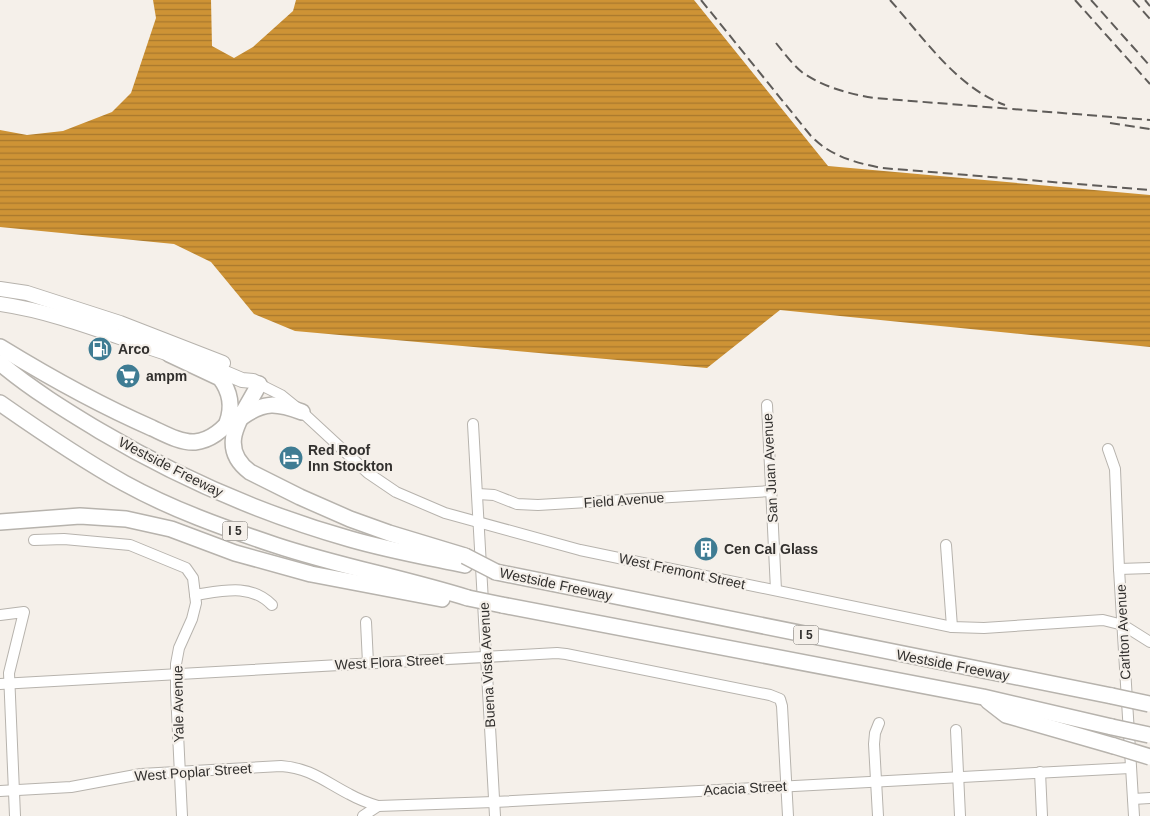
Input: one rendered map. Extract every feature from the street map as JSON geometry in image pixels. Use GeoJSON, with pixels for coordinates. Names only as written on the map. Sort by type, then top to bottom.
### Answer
{"type":"FeatureCollection","features":[{"type":"Feature","properties":{"kind":"highway"},"geometry":{"type":"LineString","coordinates":[[0,347],[122,415],[187,442],[202,441],[224,429],[256,382]]}},
{"type":"Feature","properties":{"kind":"highway"},"geometry":{"type":"LineString","coordinates":[[169,354],[220,378],[225,385],[230,399],[230,409],[224,429]]}},
{"type":"Feature","properties":{"kind":"highway","name":"Westside Freeway"},"geometry":{"type":"LineString","coordinates":[[0,363],[30,387],[134,451],[194,481],[251,506],[352,540],[465,561],[498,573],[1149,704]]}},
{"type":"Feature","properties":{"kind":"highway"},"geometry":{"type":"LineString","coordinates":[[256,382],[232,436],[232,446],[239,462],[250,472],[320,507],[465,561]]}},
{"type":"Feature","properties":{"kind":"highway","name":"Westside Freeway"},"geometry":{"type":"LineString","coordinates":[[0,403],[70,451],[125,484],[190,513],[274,545],[324,560],[440,589],[468,598],[982,698],[1149,735]]}},
{"type":"Feature","properties":{"kind":"highway"},"geometry":{"type":"LineString","coordinates":[[242,417],[254,409],[267,405],[282,405],[302,412]]}},
{"type":"Feature","properties":{"kind":"highway"},"geometry":{"type":"LineString","coordinates":[[0,522],[80,516],[126,519],[171,529],[235,553],[311,574],[439,599],[468,598]]}},
{"type":"Feature","properties":{"kind":"highway"},"geometry":{"type":"LineString","coordinates":[[982,698],[1006,715],[1150,757]]}},
{"type":"Feature","properties":{"kind":"main road","name":"West Fremont Street"},"geometry":{"type":"LineString","coordinates":[[0,289],[27,293],[120,323],[245,372],[256,382]]}},
{"type":"Feature","properties":{"kind":"main road","name":"West Fremont Street"},"geometry":{"type":"LineString","coordinates":[[0,304],[94,327],[209,366],[242,380],[256,382]]}},
{"type":"Feature","properties":{"kind":"main road"},"geometry":{"type":"LineString","coordinates":[[142,344],[160,338]]}},
{"type":"Feature","properties":{"kind":"street","name":"West Fremont Street"},"geometry":{"type":"LineString","coordinates":[[256,382],[281,395],[302,412],[368,473],[396,492],[445,514],[580,550],[952,627],[984,628],[1103,620],[1123,625],[1150,642]]}},
{"type":"Feature","properties":{"kind":"street","name":"San Juan Avenue"},"geometry":{"type":"LineString","coordinates":[[767,405],[776,590]]}},
{"type":"Feature","properties":{"kind":"street","name":"Buena Vista Avenue"},"geometry":{"type":"LineString","coordinates":[[473,424],[495,816]]}},
{"type":"Feature","properties":{"kind":"street","name":"Carlton Avenue"},"geometry":{"type":"LineString","coordinates":[[1108,449],[1115,469],[1119,570],[1134,816]]}},
{"type":"Feature","properties":{"kind":"street","name":"Field Avenue"},"geometry":{"type":"LineString","coordinates":[[478,494],[494,495],[517,504],[538,505],[771,491]]}},
{"type":"Feature","properties":{"kind":"street"},"geometry":{"type":"LineString","coordinates":[[34,540],[64,539],[124,544],[137,547],[186,568],[193,578],[195,595],[241,589],[261,596],[272,605]]}},
{"type":"Feature","properties":{"kind":"street"},"geometry":{"type":"LineString","coordinates":[[946,544],[952,627]]}},
{"type":"Feature","properties":{"kind":"street"},"geometry":{"type":"LineString","coordinates":[[1119,570],[1150,568]]}},
{"type":"Feature","properties":{"kind":"street","name":"Yale Avenue"},"geometry":{"type":"LineString","coordinates":[[182,816],[176,674],[179,648],[192,619],[195,595]]}},
{"type":"Feature","properties":{"kind":"street"},"geometry":{"type":"LineString","coordinates":[[0,615],[24,612],[4,684],[15,816]]}},
{"type":"Feature","properties":{"kind":"street"},"geometry":{"type":"LineString","coordinates":[[366,622],[368,663]]}},
{"type":"Feature","properties":{"kind":"street","name":"West Flora Street"},"geometry":{"type":"LineString","coordinates":[[4,684],[368,663],[566,654],[774,696],[780,700],[782,706],[786,786]]}},
{"type":"Feature","properties":{"kind":"street"},"geometry":{"type":"LineString","coordinates":[[878,816],[874,733],[879,723]]}},
{"type":"Feature","properties":{"kind":"street"},"geometry":{"type":"LineString","coordinates":[[956,730],[960,816]]}},
{"type":"Feature","properties":{"kind":"street","name":"West Poplar Street"},"geometry":{"type":"LineString","coordinates":[[0,791],[71,787],[141,774],[292,767],[310,772],[349,794],[378,806]]}},
{"type":"Feature","properties":{"kind":"street","name":"Acacia Street"},"geometry":{"type":"LineString","coordinates":[[378,806],[494,802],[1130,768]]}},
{"type":"Feature","properties":{"kind":"street"},"geometry":{"type":"LineString","coordinates":[[1040,772],[1042,816]]}},
{"type":"Feature","properties":{"kind":"street"},"geometry":{"type":"LineString","coordinates":[[786,786],[788,816]]}},
{"type":"Feature","properties":{"kind":"street"},"geometry":{"type":"LineString","coordinates":[[1133,799],[1150,798]]}},
{"type":"Feature","properties":{"kind":"street"},"geometry":{"type":"LineString","coordinates":[[363,816],[378,806]]}},
{"type":"Feature","properties":{"kind":"shaded area"},"geometry":{"type":"Polygon","coordinates":[[[153,0],[211,0],[212,46],[234,58],[253,47],[293,11],[296,0],[694,0],[828,166],[1150,195],[1150,347],[780,310],[707,368],[295,331],[254,314],[211,262],[174,244],[0,227],[0,130],[27,135],[63,131],[112,112],[131,93],[156,18],[153,0]]]}},
{"type":"Feature","properties":{"kind":"railway"},"geometry":{"type":"LineString","coordinates":[[701,0],[811,136],[826,149],[844,158],[882,168],[1150,190]]}},
{"type":"Feature","properties":{"kind":"railway"},"geometry":{"type":"LineString","coordinates":[[890,0],[928,45],[956,74],[971,87],[1005,105]]}},
{"type":"Feature","properties":{"kind":"railway"},"geometry":{"type":"LineString","coordinates":[[1075,0],[1150,84]]}},
{"type":"Feature","properties":{"kind":"railway"},"geometry":{"type":"LineString","coordinates":[[1091,0],[1150,66]]}},
{"type":"Feature","properties":{"kind":"railway"},"geometry":{"type":"LineString","coordinates":[[1133,0],[1150,19]]}},
{"type":"Feature","properties":{"kind":"railway"},"geometry":{"type":"LineString","coordinates":[[1145,0],[1150,6]]}},
{"type":"Feature","properties":{"kind":"railway"},"geometry":{"type":"LineString","coordinates":[[776,43],[789,59],[811,78],[846,92],[874,98],[1150,120]]}},
{"type":"Feature","properties":{"kind":"railway"},"geometry":{"type":"LineString","coordinates":[[1110,123],[1150,129]]}},
{"type":"Feature","properties":{"kind":"place","name":"Arco"},"geometry":{"type":"Point","coordinates":[100,349]}},
{"type":"Feature","properties":{"kind":"place","name":"ampm"},"geometry":{"type":"Point","coordinates":[128,376]}},
{"type":"Feature","properties":{"kind":"place","name":"Red Roof Inn Stockton"},"geometry":{"type":"Point","coordinates":[291,458]}},
{"type":"Feature","properties":{"kind":"place","name":"Cen Cal Glass"},"geometry":{"type":"Point","coordinates":[706,549]}}]}
